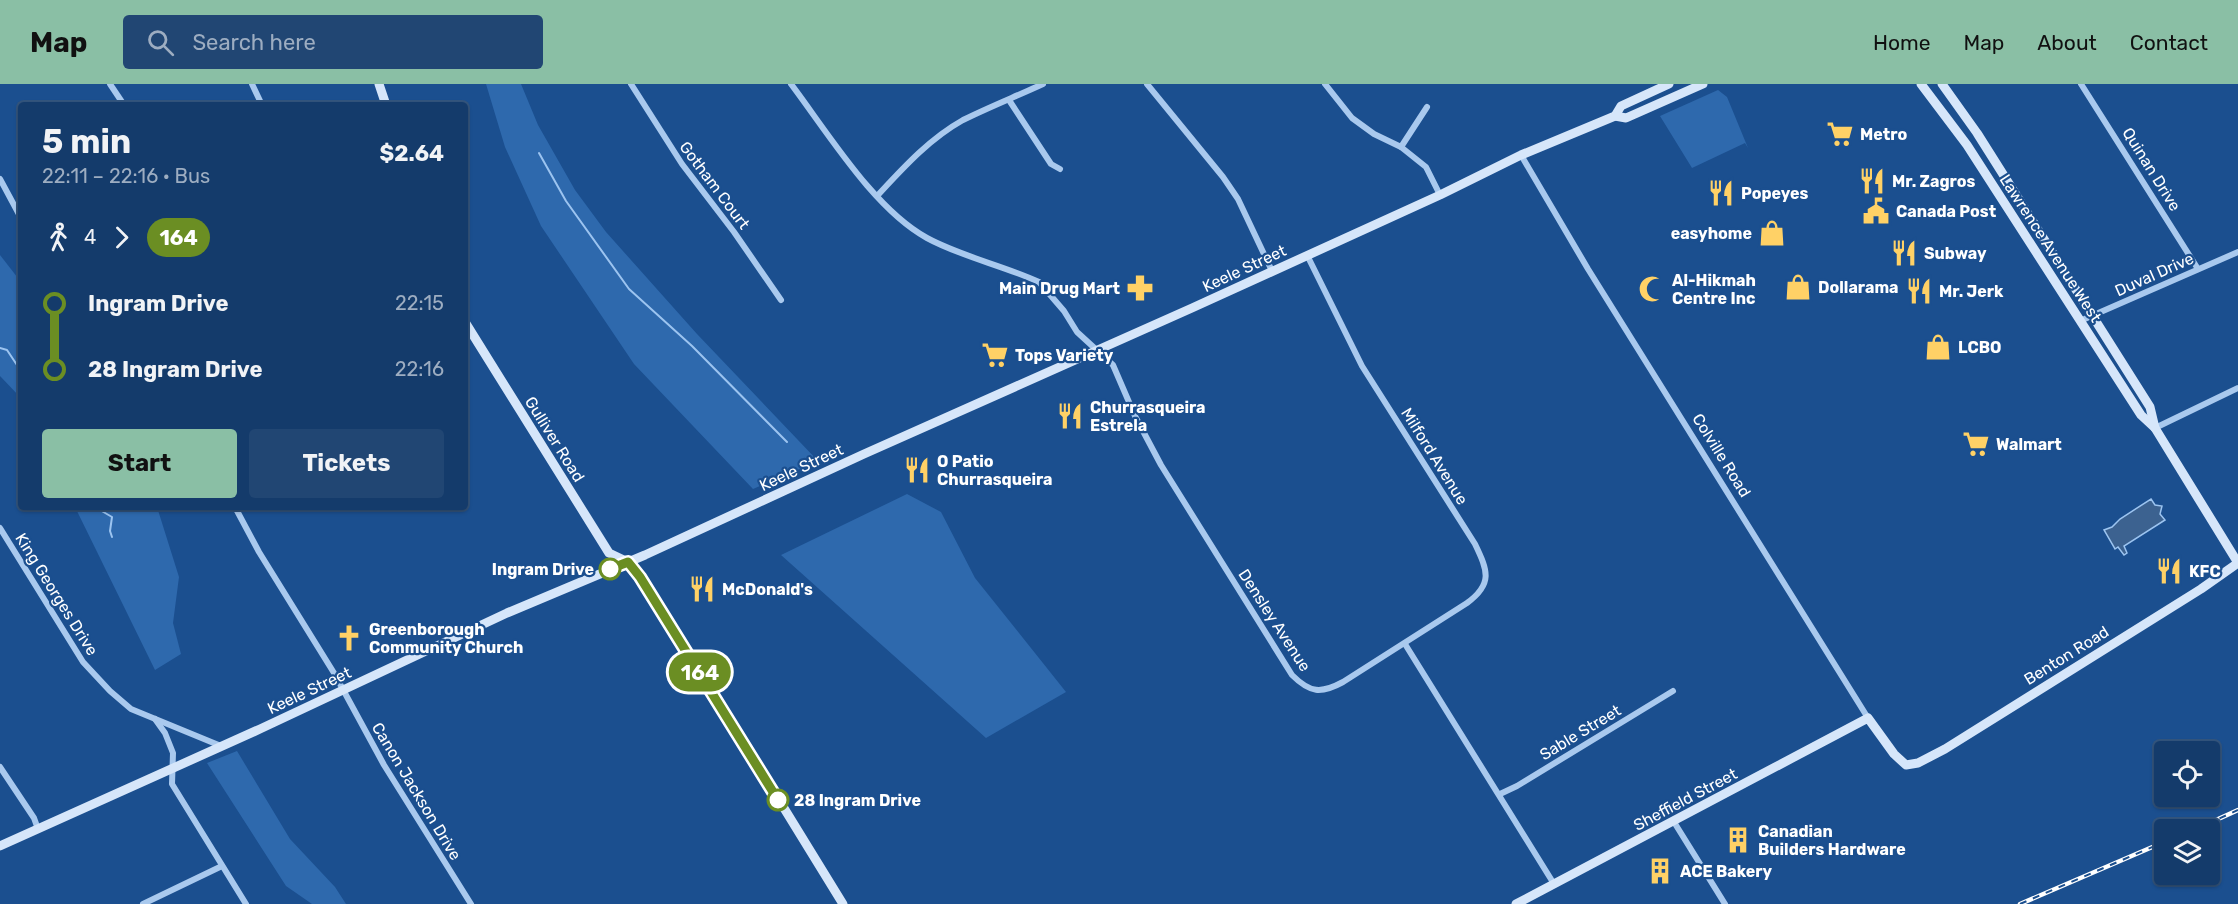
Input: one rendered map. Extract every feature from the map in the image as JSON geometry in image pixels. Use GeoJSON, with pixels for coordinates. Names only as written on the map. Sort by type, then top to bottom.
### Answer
{"type":"FeatureCollection","features":[{"type":"Feature","properties":{"kind":"main road"},"geometry":{"type":"LineString","coordinates":[[379,84],[385,102]]}},
{"type":"Feature","properties":{"kind":"main road","name":"Keele Street"},"geometry":{"type":"LineString","coordinates":[[0,846],[344,690],[507,613],[628,562],[1440,195],[1521,156],[1615,116],[1622,106],[1669,84]]}},
{"type":"Feature","properties":{"kind":"main road","name":"Keele Street"},"geometry":{"type":"LineString","coordinates":[[1615,116],[1626,118],[1704,84]]}},
{"type":"Feature","properties":{"kind":"main road","name":"Lawrence Avenue West"},"geometry":{"type":"LineString","coordinates":[[1921,84],[1967,145],[2141,415],[2156,428]]}},
{"type":"Feature","properties":{"kind":"main road","name":"Lawrence Avenue West"},"geometry":{"type":"LineString","coordinates":[[1942,84],[1977,133],[2150,407],[2156,428],[2238,563]]}},
{"type":"Feature","properties":{"kind":"main road"},"geometry":{"type":"LineString","coordinates":[[1967,145],[1977,133]]}},
{"type":"Feature","properties":{"kind":"main road","name":"Gulliver Road"},"geometry":{"type":"LineString","coordinates":[[468,327],[609,553],[628,562]]}},
{"type":"Feature","properties":{"kind":"main road"},"geometry":{"type":"LineString","coordinates":[[628,562],[654,597],[843,904]]}},
{"type":"Feature","properties":{"kind":"main road","name":"Benton Road"},"geometry":{"type":"LineString","coordinates":[[1906,765],[1918,763],[1945,748],[2201,589],[2238,563]]}},
{"type":"Feature","properties":{"kind":"main road","name":"Colville Road"},"geometry":{"type":"LineString","coordinates":[[1868,718],[1894,754],[1906,765]]}},
{"type":"Feature","properties":{"kind":"main road","name":"Sheffield Street"},"geometry":{"type":"LineString","coordinates":[[1516,904],[1868,718]]}},
{"type":"Feature","properties":{"kind":"street"},"geometry":{"type":"LineString","coordinates":[[110,84],[122,102]]}},
{"type":"Feature","properties":{"kind":"street"},"geometry":{"type":"LineString","coordinates":[[252,84],[261,102]]}},
{"type":"Feature","properties":{"kind":"street","name":"Gotham Court"},"geometry":{"type":"LineString","coordinates":[[631,84],[682,165],[728,223],[781,300]]}},
{"type":"Feature","properties":{"kind":"street","name":"Densley Avenue"},"geometry":{"type":"LineString","coordinates":[[791,84],[877,196],[896,217],[929,239],[1039,282],[1064,311],[1077,332],[1113,365],[1161,465],[1292,675],[1308,688],[1324,690],[1335,686],[1405,644]]}},
{"type":"Feature","properties":{"kind":"street"},"geometry":{"type":"LineString","coordinates":[[877,196],[907,163],[935,139],[963,121],[1043,84]]}},
{"type":"Feature","properties":{"kind":"street"},"geometry":{"type":"LineString","coordinates":[[1148,84],[1238,199],[1272,271]]}},
{"type":"Feature","properties":{"kind":"street"},"geometry":{"type":"LineString","coordinates":[[1325,84],[1352,118],[1374,134],[1401,147],[1426,167],[1440,195]]}},
{"type":"Feature","properties":{"kind":"street","name":"Quinan Drive"},"geometry":{"type":"LineString","coordinates":[[2081,84],[2198,269]]}},
{"type":"Feature","properties":{"kind":"street"},"geometry":{"type":"LineString","coordinates":[[1009,100],[1052,164],[1060,169]]}},
{"type":"Feature","properties":{"kind":"street"},"geometry":{"type":"LineString","coordinates":[[1401,147],[1426,107]]}},
{"type":"Feature","properties":{"kind":"street","name":"Colville Road"},"geometry":{"type":"LineString","coordinates":[[1521,156],[1588,269],[1868,718]]}},
{"type":"Feature","properties":{"kind":"street"},"geometry":{"type":"LineString","coordinates":[[0,179],[18,212]]}},
{"type":"Feature","properties":{"kind":"street","name":"Duval Drive"},"geometry":{"type":"LineString","coordinates":[[2080,321],[2238,252]]}},
{"type":"Feature","properties":{"kind":"street","name":"Milford Avenue"},"geometry":{"type":"LineString","coordinates":[[1307,255],[1362,366],[1475,544],[1483,562],[1486,580],[1478,595],[1405,644]]}},
{"type":"Feature","properties":{"kind":"street"},"geometry":{"type":"LineString","coordinates":[[2156,428],[2238,388]]}},
{"type":"Feature","properties":{"kind":"street","name":"Canon Jackson Drive"},"geometry":{"type":"LineString","coordinates":[[237,510],[258,552],[344,690],[401,793],[471,904]]}},
{"type":"Feature","properties":{"kind":"street","name":"King Georges Drive"},"geometry":{"type":"LineString","coordinates":[[0,528],[83,662],[110,691],[131,709],[221,746]]}},
{"type":"Feature","properties":{"kind":"street"},"geometry":{"type":"LineString","coordinates":[[1405,644],[1554,884]]}},
{"type":"Feature","properties":{"kind":"street","name":"Sable Street"},"geometry":{"type":"LineString","coordinates":[[1500,794],[1517,786],[1673,691]]}},
{"type":"Feature","properties":{"kind":"street","name":"King Georges Drive"},"geometry":{"type":"LineString","coordinates":[[150,715],[161,725],[173,753],[172,784],[246,904]]}},
{"type":"Feature","properties":{"kind":"street"},"geometry":{"type":"LineString","coordinates":[[0,767],[38,829]]}},
{"type":"Feature","properties":{"kind":"street"},"geometry":{"type":"LineString","coordinates":[[1674,822],[1725,904]]}},
{"type":"Feature","properties":{"kind":"street"},"geometry":{"type":"LineString","coordinates":[[143,904],[222,866]]}},
{"type":"Feature","properties":{"kind":"shaded area"},"geometry":{"type":"Polygon","coordinates":[[[486,84],[521,84],[538,125],[575,190],[606,232],[697,334],[818,461],[753,489],[634,364],[541,226],[505,147],[486,84]]]}},
{"type":"Feature","properties":{"kind":"shaded area"},"geometry":{"type":"Polygon","coordinates":[[[1718,90],[1727,97],[1748,148],[1745,143],[1692,168],[1660,116],[1718,90]]]}},
{"type":"Feature","properties":{"kind":"shaded area"},"geometry":{"type":"Polygon","coordinates":[[[0,255],[18,278],[18,395],[0,376],[0,255]]]}},
{"type":"Feature","properties":{"kind":"shaded area"},"geometry":{"type":"Polygon","coordinates":[[[907,494],[941,512],[975,578],[1066,692],[986,738],[781,555],[907,494]]]}},
{"type":"Feature","properties":{"kind":"shaded area"},"geometry":{"type":"Polygon","coordinates":[[[2151,499],[2155,505],[2162,506],[2160,514],[2165,520],[2124,546],[2127,553],[2124,555],[2118,547],[2115,549],[2104,530],[2112,527],[2120,519],[2151,499]]]}},
{"type":"Feature","properties":{"kind":"shaded area"},"geometry":{"type":"Polygon","coordinates":[[[76,510],[158,510],[179,577],[173,623],[181,654],[155,670],[76,510]]]}},
{"type":"Feature","properties":{"kind":"shaded area"},"geometry":{"type":"Polygon","coordinates":[[[237,751],[290,839],[335,887],[346,904],[312,904],[286,886],[207,763],[237,751]]]}},
{"type":"Feature","properties":{"kind":"waterway"},"geometry":{"type":"LineString","coordinates":[[539,153],[566,201],[629,289],[692,346],[787,442]]}},
{"type":"Feature","properties":{"kind":"waterway"},"geometry":{"type":"LineString","coordinates":[[0,348],[7,350],[18,365]]}},
{"type":"Feature","properties":{"kind":"waterway"},"geometry":{"type":"LineString","coordinates":[[100,510],[112,517],[110,531],[112,537]]}},
{"type":"Feature","properties":{"kind":"railway"},"geometry":{"type":"LineString","coordinates":[[2218,819],[2238,810]]}},
{"type":"Feature","properties":{"kind":"railway"},"geometry":{"type":"LineString","coordinates":[[2020,904],[2154,846]]}},
{"type":"Feature","properties":{"kind":"bus line","name":"164"},"geometry":{"type":"LineString","coordinates":[[610,569],[628,562],[640,577],[778,800]]}},
{"type":"Feature","properties":{"kind":"place","name":"Metro"},"geometry":{"type":"Point","coordinates":[1840,134]}},
{"type":"Feature","properties":{"kind":"place","name":"Mr. Zagros"},"geometry":{"type":"Point","coordinates":[1872,181]}},
{"type":"Feature","properties":{"kind":"place","name":"Popeyes"},"geometry":{"type":"Point","coordinates":[1721,193]}},
{"type":"Feature","properties":{"kind":"place","name":"Canada Post"},"geometry":{"type":"Point","coordinates":[1876,211]}},
{"type":"Feature","properties":{"kind":"place","name":"easyhome"},"geometry":{"type":"Point","coordinates":[1772,233]}},
{"type":"Feature","properties":{"kind":"place","name":"Subway"},"geometry":{"type":"Point","coordinates":[1904,253]}},
{"type":"Feature","properties":{"kind":"place","name":"Dollarama"},"geometry":{"type":"Point","coordinates":[1798,287]}},
{"type":"Feature","properties":{"kind":"place","name":"Main Drug Mart"},"geometry":{"type":"Point","coordinates":[1140,288]}},
{"type":"Feature","properties":{"kind":"place","name":"Al-Hikmah Centre Inc"},"geometry":{"type":"Point","coordinates":[1652,289]}},
{"type":"Feature","properties":{"kind":"place","name":"Mr. Jerk"},"geometry":{"type":"Point","coordinates":[1919,291]}},
{"type":"Feature","properties":{"kind":"place","name":"LCBO"},"geometry":{"type":"Point","coordinates":[1938,347]}},
{"type":"Feature","properties":{"kind":"place","name":"Tops Variety"},"geometry":{"type":"Point","coordinates":[995,355]}},
{"type":"Feature","properties":{"kind":"place","name":"Churrasqueira Estrela"},"geometry":{"type":"Point","coordinates":[1070,416]}},
{"type":"Feature","properties":{"kind":"place","name":"Walmart"},"geometry":{"type":"Point","coordinates":[1976,444]}},
{"type":"Feature","properties":{"kind":"place","name":"O Patio Churrasqueira"},"geometry":{"type":"Point","coordinates":[917,470]}},
{"type":"Feature","properties":{"kind":"place","name":"Ingram Drive"},"geometry":{"type":"Point","coordinates":[610,569]}},
{"type":"Feature","properties":{"kind":"place","name":"KFC"},"geometry":{"type":"Point","coordinates":[2169,571]}},
{"type":"Feature","properties":{"kind":"place","name":"McDonald's"},"geometry":{"type":"Point","coordinates":[702,589]}},
{"type":"Feature","properties":{"kind":"place","name":"Greenborough Community Church"},"geometry":{"type":"Point","coordinates":[349,638]}},
{"type":"Feature","properties":{"kind":"place","name":"28 Ingram Drive"},"geometry":{"type":"Point","coordinates":[778,800]}},
{"type":"Feature","properties":{"kind":"place","name":"Canadian Builders Hardware"},"geometry":{"type":"Point","coordinates":[1738,840]}},
{"type":"Feature","properties":{"kind":"place","name":"ACE Bakery"},"geometry":{"type":"Point","coordinates":[1660,871]}}]}
